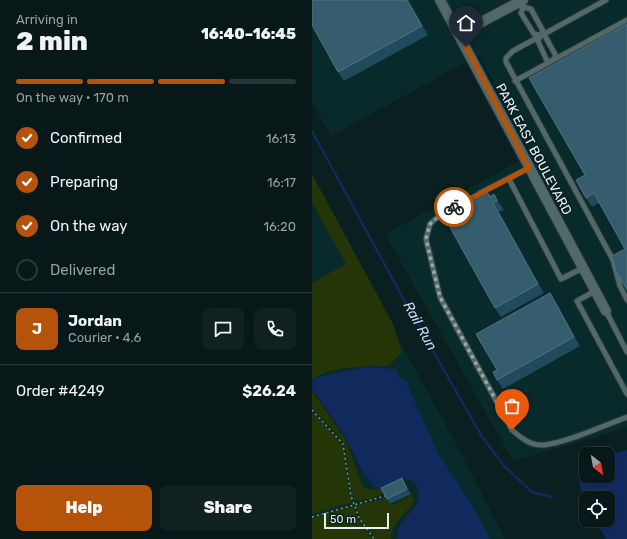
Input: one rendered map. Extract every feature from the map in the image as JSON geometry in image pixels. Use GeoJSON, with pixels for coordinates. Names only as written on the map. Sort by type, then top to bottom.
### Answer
{"type":"FeatureCollection","features":[{"type":"Feature","properties":{"kind":"street","name":"PARK EAST BOULEVARD"},"geometry":{"type":"LineString","coordinates":[[440,0],[606,311]]}},
{"type":"Feature","properties":{"kind":"street"},"geometry":{"type":"LineString","coordinates":[[459,34],[522,3]]}},
{"type":"Feature","properties":{"kind":"lane"},"geometry":{"type":"LineString","coordinates":[[606,0],[513,52],[506,58],[506,62],[612,260],[620,286],[627,300]]}},
{"type":"Feature","properties":{"kind":"lane"},"geometry":{"type":"LineString","coordinates":[[552,61],[547,61],[538,41],[540,36],[543,31],[531,9],[522,3],[521,13],[534,34],[540,36],[545,36],[556,56],[552,61]]}},
{"type":"Feature","properties":{"kind":"lane"},"geometry":{"type":"LineString","coordinates":[[515,81],[627,20]]}},
{"type":"Feature","properties":{"kind":"lane"},"geometry":{"type":"LineString","coordinates":[[474,197],[529,168]]}},
{"type":"Feature","properties":{"kind":"lane"},"geometry":{"type":"LineString","coordinates":[[509,179],[561,279],[583,268]]}},
{"type":"Feature","properties":{"kind":"lane"},"geometry":{"type":"LineString","coordinates":[[454,207],[440,215],[430,224],[426,239],[440,297],[512,430],[525,441],[543,445],[560,442],[627,417]]}},
{"type":"Feature","properties":{"kind":"lane"},"geometry":{"type":"LineString","coordinates":[[595,291],[577,301],[627,394]]}},
{"type":"Feature","properties":{"kind":"lane"},"geometry":{"type":"LineString","coordinates":[[606,311],[627,352]]}},
{"type":"Feature","properties":{"kind":"path"},"geometry":{"type":"LineString","coordinates":[[312,410],[343,444],[345,450],[348,482],[354,504],[359,518],[374,539]]}},
{"type":"Feature","properties":{"kind":"path"},"geometry":{"type":"LineString","coordinates":[[312,517],[385,496]]}},
{"type":"Feature","properties":{"kind":"shaded area"},"geometry":{"type":"Polygon","coordinates":[[[312,0],[627,0],[627,428],[513,461],[385,234],[531,154],[479,55],[331,136],[312,103],[312,0]]]}},
{"type":"Feature","properties":{"kind":"shaded area"},"geometry":{"type":"Polygon","coordinates":[[[312,181],[460,451],[505,539],[312,539],[312,181]]]}},
{"type":"Feature","properties":{"kind":"green space"},"geometry":{"type":"Polygon","coordinates":[[[312,174],[393,324],[402,352],[389,366],[340,369],[330,371],[312,379],[312,283],[346,264],[312,202],[312,174]]]}},
{"type":"Feature","properties":{"kind":"green space"},"geometry":{"type":"Polygon","coordinates":[[[312,391],[346,440],[362,485],[372,490],[389,486],[382,494],[374,498],[354,501],[350,485],[345,446],[337,434],[312,408],[312,391]]]}},
{"type":"Feature","properties":{"kind":"green space"},"geometry":{"type":"Polygon","coordinates":[[[312,412],[336,437],[344,450],[348,487],[352,502],[312,514],[312,412]]]}},
{"type":"Feature","properties":{"kind":"green space"},"geometry":{"type":"Polygon","coordinates":[[[412,495],[415,501],[399,519],[391,534],[391,539],[375,539],[362,522],[355,505],[387,498],[391,506],[412,495]]]}},
{"type":"Feature","properties":{"kind":"green space"},"geometry":{"type":"Polygon","coordinates":[[[353,506],[359,521],[372,539],[312,539],[312,518],[353,506]]]}},
{"type":"Feature","properties":{"kind":"water"},"geometry":{"type":"Polygon","coordinates":[[[365,367],[397,370],[399,377],[405,380],[438,453],[474,508],[490,539],[398,539],[398,528],[418,503],[418,490],[415,482],[401,478],[380,489],[374,486],[363,472],[343,432],[312,389],[313,380],[318,377],[365,367]]]}},
{"type":"Feature","properties":{"kind":"water"},"geometry":{"type":"Polygon","coordinates":[[[627,450],[627,539],[606,539],[599,527],[615,527],[615,491],[582,491],[579,483],[615,483],[615,453],[627,450]]]}},
{"type":"Feature","properties":{"kind":"building"},"geometry":{"type":"Polygon","coordinates":[[[312,0],[407,0],[422,26],[338,72],[312,25],[312,0]]]}},
{"type":"Feature","properties":{"kind":"building"},"geometry":{"type":"Polygon","coordinates":[[[627,24],[627,290],[616,271],[612,256],[625,249],[594,193],[586,198],[576,180],[585,175],[529,78],[627,24]]]}},
{"type":"Feature","properties":{"kind":"building"},"geometry":{"type":"Polygon","coordinates":[[[485,189],[490,197],[494,194],[497,201],[493,203],[538,284],[495,308],[442,213],[485,189]]]}},
{"type":"Feature","properties":{"kind":"building"},"geometry":{"type":"Polygon","coordinates":[[[550,293],[574,337],[497,380],[493,372],[497,370],[476,334],[550,293]]]}},
{"type":"Feature","properties":{"kind":"building"},"geometry":{"type":"Polygon","coordinates":[[[402,478],[407,489],[387,499],[381,488],[402,478]]]}},
{"type":"Feature","properties":{"kind":"waterway","name":"Rail Run"},"geometry":{"type":"LineString","coordinates":[[312,131],[404,300],[481,435],[504,466],[532,492],[552,497]]}},
{"type":"Feature","properties":{"kind":"way so far"},"geometry":{"type":"LineString","coordinates":[[454,207],[440,215],[430,224],[426,239],[440,297],[512,430]]}},
{"type":"Feature","properties":{"kind":"route"},"geometry":{"type":"LineString","coordinates":[[454,207],[529,168],[466,47]]}}]}
